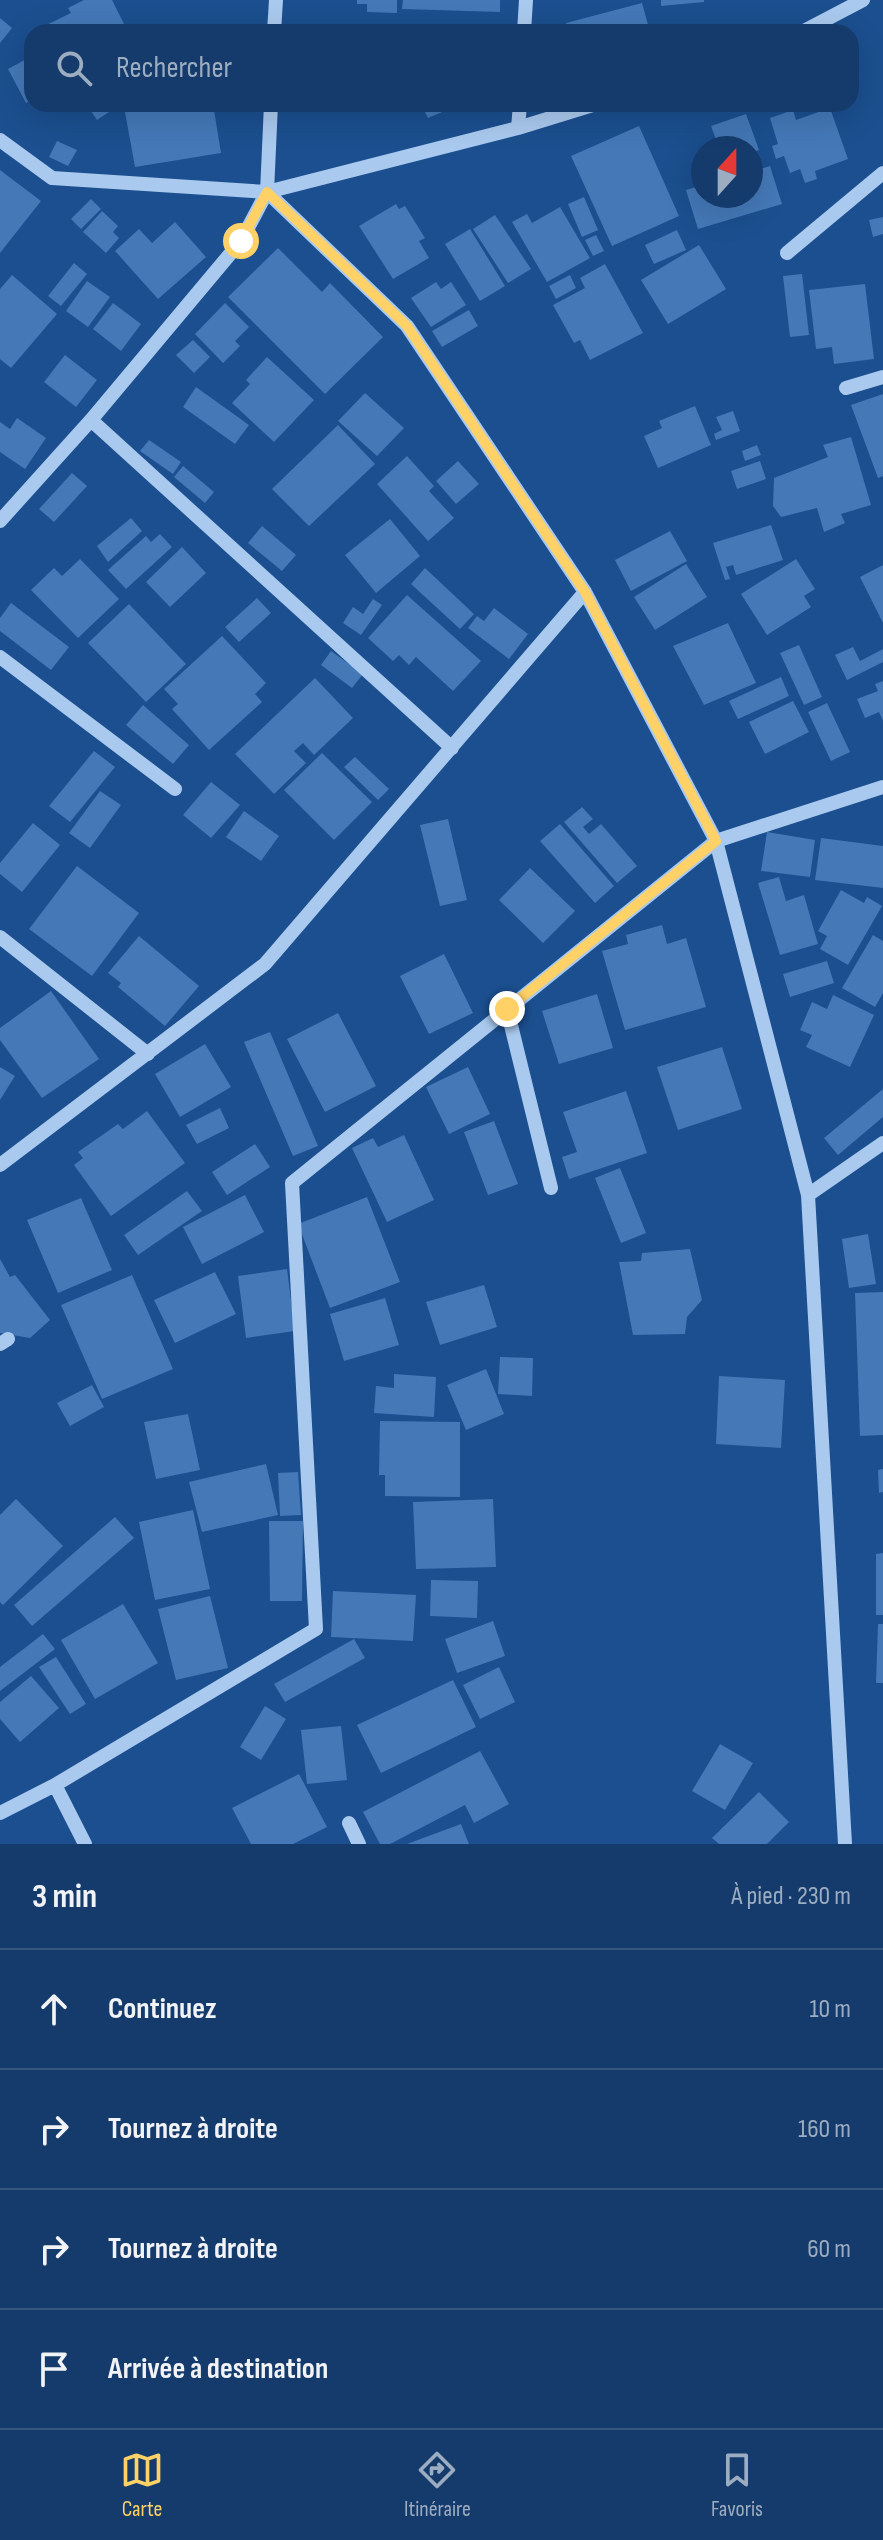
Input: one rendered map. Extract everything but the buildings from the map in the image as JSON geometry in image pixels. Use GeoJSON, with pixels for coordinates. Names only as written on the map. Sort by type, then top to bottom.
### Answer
{"type":"FeatureCollection","features":[{"type":"Feature","properties":{"kind":"street"},"geometry":{"type":"LineString","coordinates":[[274,24],[276,0]]}},
{"type":"Feature","properties":{"kind":"street"},"geometry":{"type":"LineString","coordinates":[[524,24],[526,0]]}},
{"type":"Feature","properties":{"kind":"street"},"geometry":{"type":"LineString","coordinates":[[817,24],[863,0]]}},
{"type":"Feature","properties":{"kind":"street"},"geometry":{"type":"LineString","coordinates":[[0,521],[91,420],[241,241],[267,192],[271,112]]}},
{"type":"Feature","properties":{"kind":"street"},"geometry":{"type":"LineString","coordinates":[[518,128],[519,112]]}},
{"type":"Feature","properties":{"kind":"street"},"geometry":{"type":"LineString","coordinates":[[0,140],[52,178],[267,192],[570,112]]}},
{"type":"Feature","properties":{"kind":"street"},"geometry":{"type":"LineString","coordinates":[[787,253],[883,173]]}},
{"type":"Feature","properties":{"kind":"street"},"geometry":{"type":"LineString","coordinates":[[267,192],[407,326],[585,592],[716,841],[808,1195],[845,1844]]}},
{"type":"Feature","properties":{"kind":"street"},"geometry":{"type":"LineString","coordinates":[[846,388],[883,377]]}},
{"type":"Feature","properties":{"kind":"street"},"geometry":{"type":"LineString","coordinates":[[91,420],[452,748]]}},
{"type":"Feature","properties":{"kind":"street"},"geometry":{"type":"LineString","coordinates":[[0,1165],[265,964],[585,592]]}},
{"type":"Feature","properties":{"kind":"street"},"geometry":{"type":"LineString","coordinates":[[0,657],[175,789]]}},
{"type":"Feature","properties":{"kind":"street"},"geometry":{"type":"LineString","coordinates":[[0,1813],[55,1785],[316,1629],[292,1183],[716,841],[883,787]]}},
{"type":"Feature","properties":{"kind":"street"},"geometry":{"type":"LineString","coordinates":[[0,937],[148,1054]]}},
{"type":"Feature","properties":{"kind":"street"},"geometry":{"type":"LineString","coordinates":[[507,1009],[551,1188]]}},
{"type":"Feature","properties":{"kind":"street"},"geometry":{"type":"LineString","coordinates":[[808,1195],[883,1143]]}},
{"type":"Feature","properties":{"kind":"street"},"geometry":{"type":"LineString","coordinates":[[55,1785],[85,1844]]}},
{"type":"Feature","properties":{"kind":"street"},"geometry":{"type":"LineString","coordinates":[[349,1823],[359,1844]]}},
{"type":"Feature","properties":{"kind":"route"},"geometry":{"type":"LineString","coordinates":[[241,241],[267,192],[407,326],[585,592],[716,841],[507,1009]]}}]}
